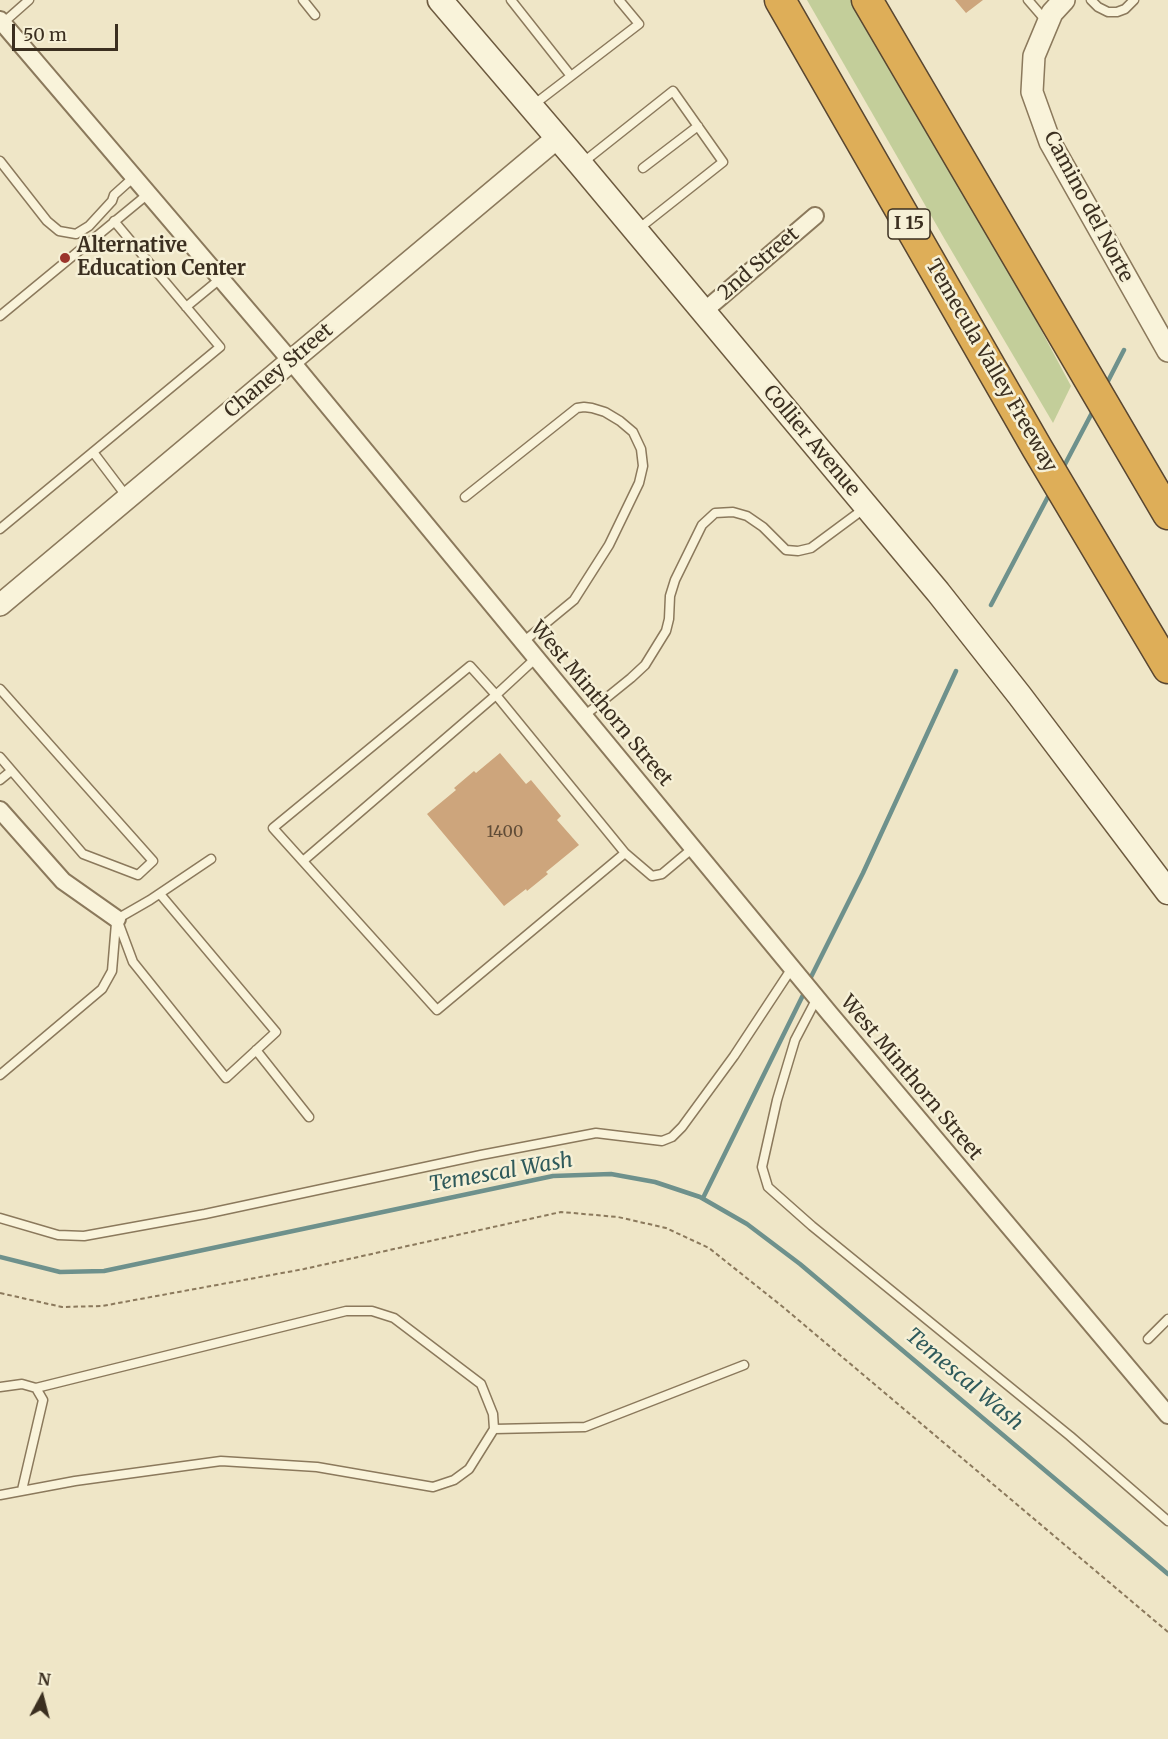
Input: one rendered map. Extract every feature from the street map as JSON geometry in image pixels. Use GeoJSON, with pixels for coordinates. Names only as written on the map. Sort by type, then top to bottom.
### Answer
{"type":"FeatureCollection","features":[{"type":"Feature","properties":{"kind":"highway","name":"Temecula Valley Freeway"},"geometry":{"type":"LineString","coordinates":[[780,0],[1037,448],[1168,668]]}},
{"type":"Feature","properties":{"kind":"highway"},"geometry":{"type":"LineString","coordinates":[[867,0],[1168,514]]}},
{"type":"Feature","properties":{"kind":"main road","name":"Collier Avenue"},"geometry":{"type":"LineString","coordinates":[[440,0],[938,591],[1168,892]]}},
{"type":"Feature","properties":{"kind":"street"},"geometry":{"type":"LineString","coordinates":[[1048,23],[1052,13],[1064,0]]}},
{"type":"Feature","properties":{"kind":"street","name":"West Minthorn Street"},"geometry":{"type":"LineString","coordinates":[[1,22],[291,361],[787,963],[1168,1416]]}},
{"type":"Feature","properties":{"kind":"street","name":"Camino del Norte"},"geometry":{"type":"LineString","coordinates":[[1048,23],[1034,56],[1032,92],[1050,142],[1168,351]]}},
{"type":"Feature","properties":{"kind":"street","name":"Chaney Street"},"geometry":{"type":"LineString","coordinates":[[5,597],[128,498],[557,138]]}},
{"type":"Feature","properties":{"kind":"street","name":"2nd Street"},"geometry":{"type":"LineString","coordinates":[[703,312],[815,216]]}},
{"type":"Feature","properties":{"kind":"street"},"geometry":{"type":"LineString","coordinates":[[0,810],[63,881],[117,919]]}},
{"type":"Feature","properties":{"kind":"lane"},"geometry":{"type":"LineString","coordinates":[[1,22],[29,0]]}},
{"type":"Feature","properties":{"kind":"lane"},"geometry":{"type":"LineString","coordinates":[[303,0],[315,15]]}},
{"type":"Feature","properties":{"kind":"lane"},"geometry":{"type":"LineString","coordinates":[[511,0],[570,76]]}},
{"type":"Feature","properties":{"kind":"lane"},"geometry":{"type":"LineString","coordinates":[[531,106],[639,24],[619,0]]}},
{"type":"Feature","properties":{"kind":"lane"},"geometry":{"type":"LineString","coordinates":[[1028,0],[1048,23]]}},
{"type":"Feature","properties":{"kind":"lane"},"geometry":{"type":"LineString","coordinates":[[1091,0],[1108,12],[1125,9],[1134,0]]}},
{"type":"Feature","properties":{"kind":"lane"},"geometry":{"type":"LineString","coordinates":[[581,165],[673,91],[723,162],[636,231]]}},
{"type":"Feature","properties":{"kind":"lane"},"geometry":{"type":"LineString","coordinates":[[643,168],[698,126]]}},
{"type":"Feature","properties":{"kind":"lane"},"geometry":{"type":"LineString","coordinates":[[0,160],[47,220],[59,231],[76,234],[89,226],[112,201],[114,195],[134,177]]}},
{"type":"Feature","properties":{"kind":"lane"},"geometry":{"type":"LineString","coordinates":[[0,316],[148,194]]}},
{"type":"Feature","properties":{"kind":"lane"},"geometry":{"type":"LineString","coordinates":[[0,529],[220,347],[114,221]]}},
{"type":"Feature","properties":{"kind":"lane"},"geometry":{"type":"LineString","coordinates":[[186,308],[220,279]]}},
{"type":"Feature","properties":{"kind":"lane"},"geometry":{"type":"LineString","coordinates":[[465,497],[577,408],[592,408],[605,412],[620,421],[633,432],[640,449],[643,466],[639,483],[609,545],[574,600],[523,642]]}},
{"type":"Feature","properties":{"kind":"lane"},"geometry":{"type":"LineString","coordinates":[[93,452],[128,498]]}},
{"type":"Feature","properties":{"kind":"lane"},"geometry":{"type":"LineString","coordinates":[[584,716],[645,665],[666,631],[670,596],[675,580],[702,525],[715,513],[733,512],[747,516],[764,527],[786,550],[798,551],[811,548],[867,507]]}},
{"type":"Feature","properties":{"kind":"lane"},"geometry":{"type":"LineString","coordinates":[[303,861],[536,658]]}},
{"type":"Feature","properties":{"kind":"lane"},"geometry":{"type":"LineString","coordinates":[[625,853],[437,1010],[273,828],[470,666],[625,853],[652,876],[662,874],[693,848]]}},
{"type":"Feature","properties":{"kind":"lane"},"geometry":{"type":"LineString","coordinates":[[0,689],[153,861],[138,875],[83,854],[0,757]]}},
{"type":"Feature","properties":{"kind":"lane"},"geometry":{"type":"LineString","coordinates":[[0,780],[11,771]]}},
{"type":"Feature","properties":{"kind":"lane"},"geometry":{"type":"LineString","coordinates":[[117,919],[160,894],[212,858]]}},
{"type":"Feature","properties":{"kind":"lane"},"geometry":{"type":"LineString","coordinates":[[117,919],[133,962],[226,1078],[276,1032],[160,894]]}},
{"type":"Feature","properties":{"kind":"lane"},"geometry":{"type":"LineString","coordinates":[[0,1075],[102,989],[112,971],[117,919]]}},
{"type":"Feature","properties":{"kind":"lane"},"geometry":{"type":"LineString","coordinates":[[0,1218],[58,1235],[84,1236],[205,1214],[596,1133],[662,1141],[672,1137],[682,1126],[734,1056],[787,963]]}},
{"type":"Feature","properties":{"kind":"lane"},"geometry":{"type":"LineString","coordinates":[[817,998],[795,1040],[777,1100],[762,1167],[768,1186],[812,1226],[1070,1436],[1168,1521]]}},
{"type":"Feature","properties":{"kind":"lane"},"geometry":{"type":"LineString","coordinates":[[256,1050],[309,1118]]}},
{"type":"Feature","properties":{"kind":"lane"},"geometry":{"type":"LineString","coordinates":[[0,1387],[22,1384],[36,1388],[346,1311],[372,1311],[394,1318],[481,1384],[493,1414],[494,1429],[469,1469],[454,1480],[433,1487],[317,1467],[220,1461],[75,1481],[0,1495]]}},
{"type":"Feature","properties":{"kind":"lane"},"geometry":{"type":"LineString","coordinates":[[1148,1339],[1168,1319]]}},
{"type":"Feature","properties":{"kind":"lane"},"geometry":{"type":"LineString","coordinates":[[494,1429],[585,1427],[744,1365]]}},
{"type":"Feature","properties":{"kind":"lane"},"geometry":{"type":"LineString","coordinates":[[22,1490],[43,1400],[36,1388]]}},
{"type":"Feature","properties":{"kind":"path"},"geometry":{"type":"LineString","coordinates":[[0,1293],[62,1307],[102,1306],[304,1269],[561,1212],[618,1217],[666,1228],[709,1248],[737,1270],[1168,1632]]}},
{"type":"Feature","properties":{"kind":"green space"},"geometry":{"type":"Polygon","coordinates":[[[807,0],[851,0],[993,240],[1071,386],[1053,423],[944,238],[807,0]]]}},
{"type":"Feature","properties":{"kind":"building"},"geometry":{"type":"Polygon","coordinates":[[[955,0],[983,0],[966,13],[955,0]]]}},
{"type":"Feature","properties":{"kind":"building"},"geometry":{"type":"Polygon","coordinates":[[[500,753],[526,784],[531,780],[561,816],[557,820],[579,845],[546,872],[548,874],[504,906],[427,814],[456,790],[454,788],[474,771],[476,773],[500,753]]]}},
{"type":"Feature","properties":{"kind":"waterway"},"geometry":{"type":"LineString","coordinates":[[1106,385],[1124,350]]}},
{"type":"Feature","properties":{"kind":"waterway"},"geometry":{"type":"LineString","coordinates":[[1063,468],[1094,409]]}},
{"type":"Feature","properties":{"kind":"waterway"},"geometry":{"type":"LineString","coordinates":[[991,605],[1051,491]]}},
{"type":"Feature","properties":{"kind":"waterway"},"geometry":{"type":"LineString","coordinates":[[808,983],[863,873],[956,671]]}},
{"type":"Feature","properties":{"kind":"waterway"},"geometry":{"type":"LineString","coordinates":[[703,1198],[805,991]]}},
{"type":"Feature","properties":{"kind":"waterway","name":"Temescal Wash"},"geometry":{"type":"LineString","coordinates":[[0,1257],[60,1272],[104,1271],[553,1176],[611,1174],[655,1182],[700,1197],[747,1224],[800,1264],[1168,1574]]}},
{"type":"Feature","properties":{"kind":"place","name":"Alternative Education Center"},"geometry":{"type":"Point","coordinates":[65,258]}}]}
